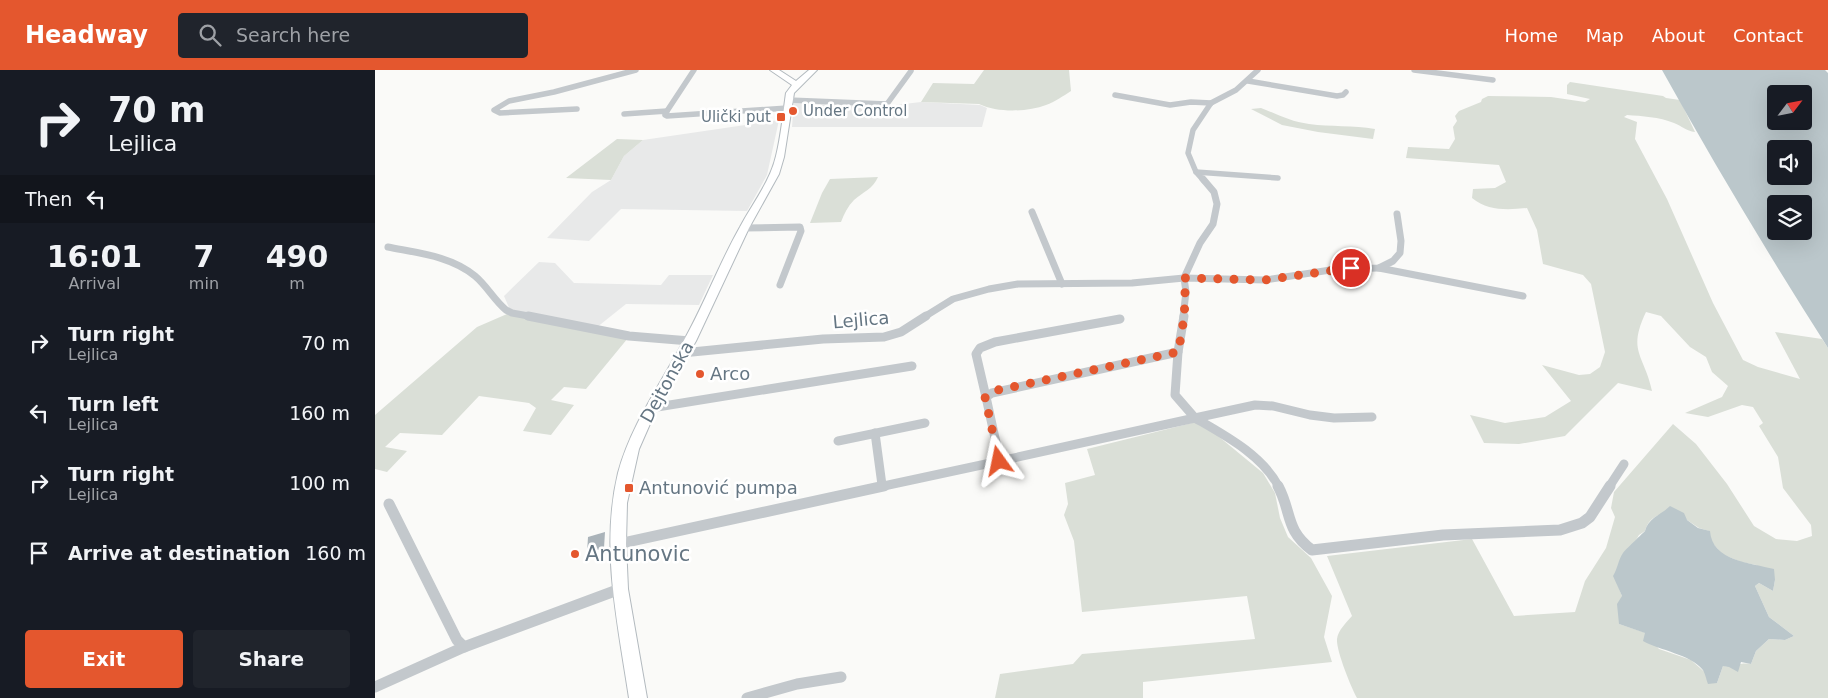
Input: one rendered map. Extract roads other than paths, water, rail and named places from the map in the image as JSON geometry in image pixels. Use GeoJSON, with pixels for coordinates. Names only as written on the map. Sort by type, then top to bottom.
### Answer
{"type":"FeatureCollection","features":[{"type":"Feature","properties":{"kind":"main road"},"geometry":{"type":"LineString","coordinates":[[774,70],[789,81],[797,84]]}},
{"type":"Feature","properties":{"kind":"main road","name":"Dejtonska"},"geometry":{"type":"LineString","coordinates":[[638,698],[620,589],[618,544],[620,503],[632,449],[651,408],[690,341],[744,228],[774,174],[780,157],[788,104],[797,84],[813,70]]}},
{"type":"Feature","properties":{"kind":"street"},"geometry":{"type":"LineString","coordinates":[[577,109],[500,113],[494,110],[509,101],[554,92],[636,70]]}},
{"type":"Feature","properties":{"kind":"street"},"geometry":{"type":"LineString","coordinates":[[694,70],[665,116],[788,104],[887,104],[911,71]]}},
{"type":"Feature","properties":{"kind":"street"},"geometry":{"type":"LineString","coordinates":[[1115,95],[1170,105],[1191,102],[1211,103],[1237,90],[1258,70]]}},
{"type":"Feature","properties":{"kind":"street"},"geometry":{"type":"LineString","coordinates":[[1414,70],[1445,72],[1493,80]]}},
{"type":"Feature","properties":{"kind":"street"},"geometry":{"type":"LineString","coordinates":[[1248,81],[1337,96],[1347,92]]}},
{"type":"Feature","properties":{"kind":"street"},"geometry":{"type":"LineString","coordinates":[[1211,103],[1193,130],[1188,153],[1196,172],[1214,192],[1217,204],[1213,224],[1200,243],[1184,278],[1186,292],[1178,352],[1175,395],[1195,418],[1221,432],[1259,462],[1272,475],[1281,491],[1292,530],[1299,542],[1312,550],[1443,535],[1511,533],[1571,527],[1582,523],[1590,517],[1624,464]]}},
{"type":"Feature","properties":{"kind":"street"},"geometry":{"type":"LineString","coordinates":[[624,114],[667,111]]}},
{"type":"Feature","properties":{"kind":"street"},"geometry":{"type":"LineString","coordinates":[[1196,172],[1278,178]]}},
{"type":"Feature","properties":{"kind":"street"},"geometry":{"type":"LineString","coordinates":[[1032,212],[1062,284]]}},
{"type":"Feature","properties":{"kind":"street"},"geometry":{"type":"LineString","coordinates":[[1379,268],[1393,261],[1400,253],[1401,241],[1397,214]]}},
{"type":"Feature","properties":{"kind":"street"},"geometry":{"type":"LineString","coordinates":[[744,228],[800,227],[801,231],[780,284]]}},
{"type":"Feature","properties":{"kind":"street"},"geometry":{"type":"LineString","coordinates":[[388,247],[430,255],[455,265],[475,276],[501,305],[512,312],[629,336],[690,341]]}},
{"type":"Feature","properties":{"kind":"street","name":"Lejlica"},"geometry":{"type":"LineString","coordinates":[[683,353],[823,339],[884,338],[901,332],[945,303],[958,297],[1018,284],[1133,283],[1184,278],[1265,280],[1337,269],[1379,268],[1523,296]]}},
{"type":"Feature","properties":{"kind":"street"},"geometry":{"type":"LineString","coordinates":[[999,461],[977,363],[976,354],[979,348],[995,342],[1119,319]]}},
{"type":"Feature","properties":{"kind":"street"},"geometry":{"type":"LineString","coordinates":[[985,397],[998,390],[1178,352]]}},
{"type":"Feature","properties":{"kind":"street"},"geometry":{"type":"LineString","coordinates":[[651,408],[912,366]]}},
{"type":"Feature","properties":{"kind":"street"},"geometry":{"type":"LineString","coordinates":[[618,544],[1255,405],[1273,406],[1310,415],[1335,418],[1372,417]]}},
{"type":"Feature","properties":{"kind":"street"},"geometry":{"type":"LineString","coordinates":[[838,441],[925,423]]}},
{"type":"Feature","properties":{"kind":"street"},"geometry":{"type":"LineString","coordinates":[[875,433],[882,486]]}},
{"type":"Feature","properties":{"kind":"street"},"geometry":{"type":"LineString","coordinates":[[389,504],[457,640],[464,647]]}},
{"type":"Feature","properties":{"kind":"street"},"geometry":{"type":"LineString","coordinates":[[375,687],[464,647],[620,589]]}},
{"type":"Feature","properties":{"kind":"street"},"geometry":{"type":"LineString","coordinates":[[747,698],[797,684],[841,677]]}},
{"type":"Feature","properties":{"kind":"place","name":"Under Control"},"geometry":{"type":"Point","coordinates":[793,111]}},
{"type":"Feature","properties":{"kind":"place","name":"Ulički put"},"geometry":{"type":"Point","coordinates":[781,117]}},
{"type":"Feature","properties":{"kind":"place","name":"Arco"},"geometry":{"type":"Point","coordinates":[700,374]}},
{"type":"Feature","properties":{"kind":"place","name":"Antunović pumpa"},"geometry":{"type":"Point","coordinates":[629,488]}},
{"type":"Feature","properties":{"kind":"place","name":"Antunovic"},"geometry":{"type":"Point","coordinates":[575,554]}}]}
